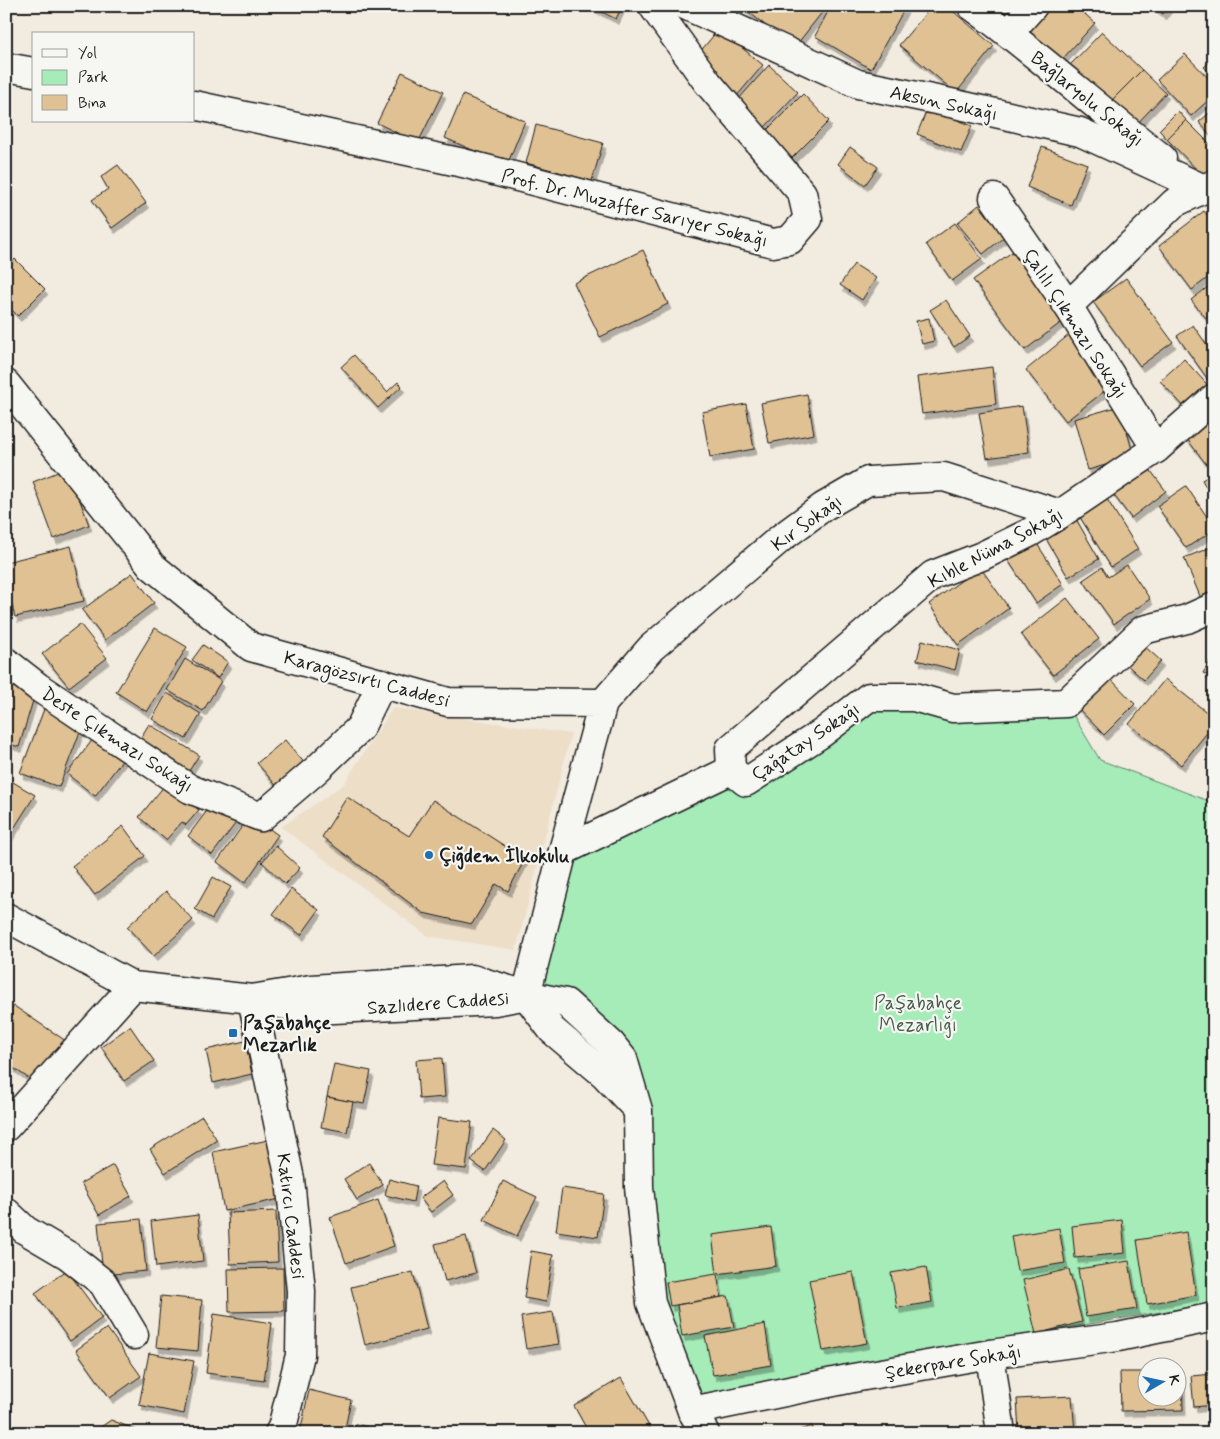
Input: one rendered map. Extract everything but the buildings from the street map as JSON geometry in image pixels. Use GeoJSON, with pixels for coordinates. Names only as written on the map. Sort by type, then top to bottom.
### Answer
{"type":"FeatureCollection","features":[{"type":"Feature","properties":{"kind":"street","name":"Prof. Dr. Muzaffer Sarıyer Sokağı"},"geometry":{"type":"LineString","coordinates":[[195,105],[463,163],[774,243],[790,240],[808,219],[802,193],[708,83],[654,6]]}},
{"type":"Feature","properties":{"kind":"street","name":"Aksun Sokağı"},"geometry":{"type":"LineString","coordinates":[[688,6],[858,84],[1080,132],[1211,191]]}},
{"type":"Feature","properties":{"kind":"street","name":"Bağlaryolu Sokağı"},"geometry":{"type":"LineString","coordinates":[[972,6],[1009,33],[1130,133],[1211,191]]}},
{"type":"Feature","properties":{"kind":"street"},"geometry":{"type":"LineString","coordinates":[[1009,33],[1034,6]]}},
{"type":"Feature","properties":{"kind":"street"},"geometry":{"type":"LineString","coordinates":[[6,67],[32,72]]}},
{"type":"Feature","properties":{"kind":"street"},"geometry":{"type":"LineString","coordinates":[[1068,306],[1174,203],[1211,191]]}},
{"type":"Feature","properties":{"kind":"street","name":"Çalılı Çıkmazı Sokağı"},"geometry":{"type":"LineString","coordinates":[[994,198],[1068,306],[1156,448]]}},
{"type":"Feature","properties":{"kind":"street","name":"Karagözsırtı Caddesi"},"geometry":{"type":"LineString","coordinates":[[6,384],[152,566],[251,647],[448,702],[603,703]]}},
{"type":"Feature","properties":{"kind":"street","name":"Kıble Nüma Sokağı"},"geometry":{"type":"LineString","coordinates":[[730,770],[730,749],[933,575],[982,556],[1029,533],[1060,514],[1156,448],[1214,398]]}},
{"type":"Feature","properties":{"kind":"street","name":"Kır Sokağı"},"geometry":{"type":"LineString","coordinates":[[603,703],[652,648],[781,538],[823,507],[868,481],[944,477],[1060,514]]}},
{"type":"Feature","properties":{"kind":"street","name":"Çağatay Sokağı"},"geometry":{"type":"LineString","coordinates":[[563,851],[730,770],[746,782],[822,733],[869,697],[914,697],[953,708],[1066,703],[1143,630],[1187,619],[1214,607]]}},
{"type":"Feature","properties":{"kind":"street","name":"Deste Çıkmazı Sokağı"},"geometry":{"type":"LineString","coordinates":[[6,662],[38,687],[190,789],[261,817],[316,770],[360,728],[382,683]]}},
{"type":"Feature","properties":{"kind":"street"},"geometry":{"type":"LineString","coordinates":[[603,703],[526,995],[566,1003],[611,1044],[623,1059],[638,1110],[639,1187],[651,1304],[699,1422]]}},
{"type":"Feature","properties":{"kind":"street"},"geometry":{"type":"LineString","coordinates":[[6,894],[38,934]]}},
{"type":"Feature","properties":{"kind":"street","name":"Sazlıdere Caddesi"},"geometry":{"type":"LineString","coordinates":[[6,917],[133,986],[252,999],[314,1010],[495,1002],[526,995]]}},
{"type":"Feature","properties":{"kind":"street"},"geometry":{"type":"LineString","coordinates":[[6,1127],[133,986]]}},
{"type":"Feature","properties":{"kind":"street","name":"Katırcı Caddesi"},"geometry":{"type":"LineString","coordinates":[[252,999],[290,1179],[302,1291],[300,1355],[282,1428],[279,1433]]}},
{"type":"Feature","properties":{"kind":"street"},"geometry":{"type":"LineString","coordinates":[[6,1212],[24,1230],[69,1256],[103,1283],[134,1335]]}},
{"type":"Feature","properties":{"kind":"street","name":"Şekerpare Sokağı"},"geometry":{"type":"LineString","coordinates":[[699,1422],[853,1378],[990,1354],[1118,1338],[1214,1317]]}},
{"type":"Feature","properties":{"kind":"street"},"geometry":{"type":"LineString","coordinates":[[990,1354],[1001,1433]]}},
{"type":"Feature","properties":{"kind":"shaded area","name":"Çiğdem İlkokulu"},"geometry":{"type":"Polygon","coordinates":[[[393,708],[571,734],[516,950],[428,936],[281,827],[343,785],[393,708]]]}},
{"type":"Feature","properties":{"kind":"green space","name":"Paşabahçe Mezarlığı"},"geometry":{"type":"Polygon","coordinates":[[[1066,703],[1100,760],[1214,803],[1214,1303],[988,1341],[692,1411],[651,1303],[623,1059],[566,1003],[526,995],[563,851],[870,709],[1066,703]]]}},
{"type":"Feature","properties":{"kind":"place","name":"Çiğdem İlkokulu"},"geometry":{"type":"Point","coordinates":[429,855]}},
{"type":"Feature","properties":{"kind":"place","name":"Paşabahçe Mezarlık"},"geometry":{"type":"Point","coordinates":[233,1033]}}]}
